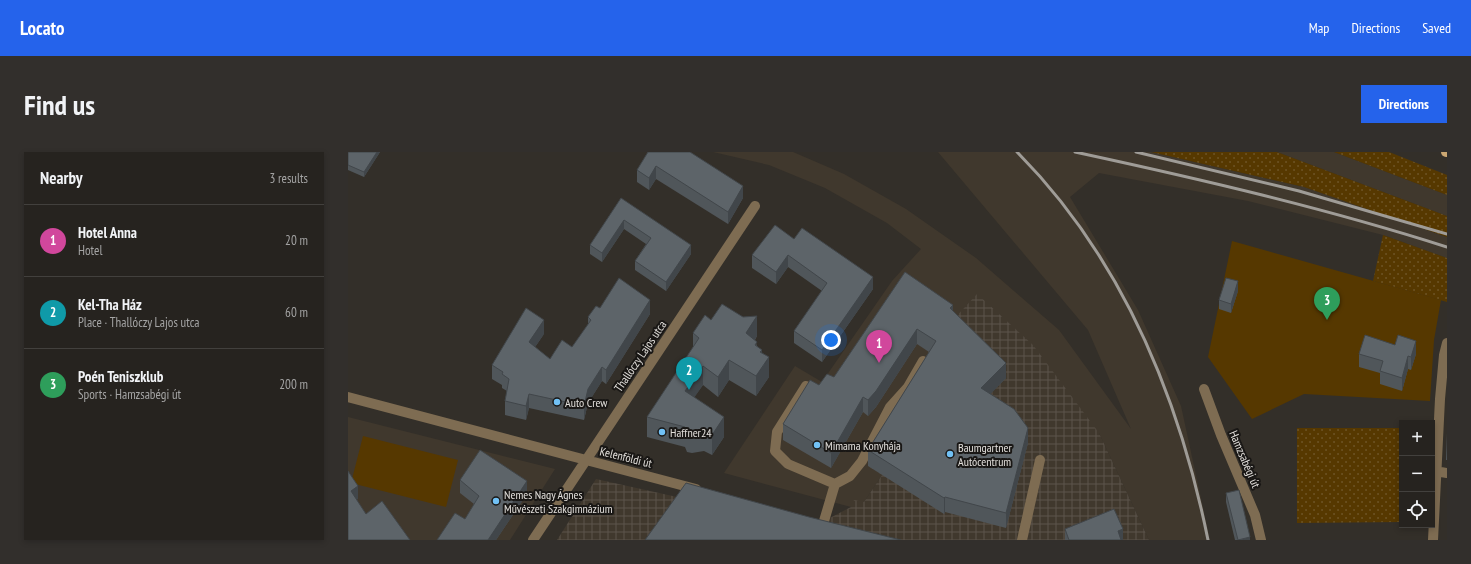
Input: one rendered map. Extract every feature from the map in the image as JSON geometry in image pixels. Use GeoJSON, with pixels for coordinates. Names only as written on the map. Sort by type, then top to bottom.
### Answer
{"type":"FeatureCollection","features":[{"type":"Feature","properties":{"kind":"street","name":"Thallóczy Lajos utca"},"geometry":{"type":"LineString","coordinates":[[533,540],[755,206]]}},
{"type":"Feature","properties":{"kind":"street"},"geometry":{"type":"LineString","coordinates":[[1447,343],[1444,355],[1443,399],[1435,471],[1447,473]]}},
{"type":"Feature","properties":{"kind":"street"},"geometry":{"type":"LineString","coordinates":[[824,521],[835,484],[850,476],[862,461],[890,407],[908,387],[923,361]]}},
{"type":"Feature","properties":{"kind":"street"},"geometry":{"type":"LineString","coordinates":[[806,386],[777,432],[775,451],[788,464],[835,484]]}},
{"type":"Feature","properties":{"kind":"street","name":"Hamzsabégi út"},"geometry":{"type":"LineString","coordinates":[[1204,389],[1220,435],[1255,515],[1261,540]]}},
{"type":"Feature","properties":{"kind":"street","name":"Kelenföldi út"},"geometry":{"type":"LineString","coordinates":[[348,397],[585,461],[704,490]]}},
{"type":"Feature","properties":{"kind":"street"},"geometry":{"type":"LineString","coordinates":[[1022,540],[1040,460]]}},
{"type":"Feature","properties":{"kind":"street"},"geometry":{"type":"LineString","coordinates":[[1433,540],[1434,492]]}},
{"type":"Feature","properties":{"kind":"shaded area"},"geometry":{"type":"Polygon","coordinates":[[[713,152],[793,152],[844,174],[906,209],[976,258],[1059,330],[1131,429],[1088,330],[938,152],[1151,152],[1304,187],[1447,237],[1447,258],[1383,235],[1248,201],[1099,173],[1070,197],[1138,310],[1181,406],[1210,540],[1149,540],[1099,433],[882,475],[864,502],[851,507],[724,473],[795,366],[822,382],[892,281],[921,249],[887,223],[825,188],[769,165],[713,152]]]}},
{"type":"Feature","properties":{"kind":"shaded area"},"geometry":{"type":"Polygon","coordinates":[[[1151,152],[1277,152],[1447,216],[1447,237],[1304,187],[1151,152]]]}},
{"type":"Feature","properties":{"kind":"shaded area"},"geometry":{"type":"Polygon","coordinates":[[[1277,152],[1334,152],[1447,195],[1447,216],[1277,152]]]}},
{"type":"Feature","properties":{"kind":"shaded area"},"geometry":{"type":"Polygon","coordinates":[[[1334,152],[1389,152],[1447,175],[1447,195],[1334,152]]]}},
{"type":"Feature","properties":{"kind":"shaded area"},"geometry":{"type":"Polygon","coordinates":[[[1383,235],[1447,258],[1447,302],[1373,281],[1383,235]]]}},
{"type":"Feature","properties":{"kind":"shaded area"},"geometry":{"type":"Polygon","coordinates":[[[1232,241],[1441,300],[1434,340],[1430,401],[1304,394],[1252,419],[1208,357],[1232,241]]]}},
{"type":"Feature","properties":{"kind":"shaded area"},"geometry":{"type":"Polygon","coordinates":[[[977,294],[1033,345],[1099,433],[1149,540],[557,540],[596,479],[686,499],[824,521],[851,507],[854,500],[864,502],[882,475],[868,466],[928,370],[953,320],[977,294]]]}},
{"type":"Feature","properties":{"kind":"shaded area"},"geometry":{"type":"Polygon","coordinates":[[[348,417],[555,469],[510,540],[348,540],[348,417]]]}},
{"type":"Feature","properties":{"kind":"shaded area"},"geometry":{"type":"Polygon","coordinates":[[[1297,428],[1399,428],[1399,522],[1297,523],[1297,428]]]}},
{"type":"Feature","properties":{"kind":"shaded area"},"geometry":{"type":"Polygon","coordinates":[[[363,436],[458,460],[446,507],[351,483],[363,436]]]}},
{"type":"Feature","properties":{"kind":"building"},"geometry":{"type":"Polygon","coordinates":[[[348,152],[377,152],[364,172],[348,165],[348,152]]]}},
{"type":"Feature","properties":{"kind":"building"},"geometry":{"type":"Polygon","coordinates":[[[648,152],[690,152],[743,186],[728,212],[656,166],[649,178],[637,170],[648,152]]]}},
{"type":"Feature","properties":{"kind":"building"},"geometry":{"type":"Polygon","coordinates":[[[621,198],[691,245],[666,282],[635,261],[651,238],[624,220],[602,253],[590,245],[621,198]]]}},
{"type":"Feature","properties":{"kind":"building"},"geometry":{"type":"Polygon","coordinates":[[[775,225],[794,239],[802,228],[873,277],[822,350],[794,331],[827,283],[788,255],[776,272],[752,255],[775,225]]]}},
{"type":"Feature","properties":{"kind":"building"},"geometry":{"type":"Polygon","coordinates":[[[905,272],[953,305],[950,308],[1006,363],[981,388],[1014,409],[1028,428],[1006,513],[945,497],[944,498],[868,450],[936,341],[917,329],[876,391],[868,400],[863,397],[831,453],[783,424],[810,380],[819,385],[827,374],[834,377],[905,272]]]}},
{"type":"Feature","properties":{"kind":"building"},"geometry":{"type":"Polygon","coordinates":[[[619,278],[650,300],[606,370],[602,367],[588,389],[584,406],[529,394],[526,406],[505,401],[509,379],[502,374],[503,372],[492,365],[526,308],[544,320],[529,342],[550,359],[562,340],[572,347],[591,320],[588,317],[596,306],[600,308],[619,278]]]}},
{"type":"Feature","properties":{"kind":"building"},"geometry":{"type":"Polygon","coordinates":[[[1226,278],[1238,281],[1231,304],[1219,300],[1226,278]]]}},
{"type":"Feature","properties":{"kind":"building"},"geometry":{"type":"Polygon","coordinates":[[[722,304],[743,317],[757,316],[746,333],[757,342],[755,345],[762,350],[760,352],[769,357],[756,376],[729,360],[718,377],[703,366],[685,391],[724,417],[712,435],[704,431],[692,433],[687,432],[685,427],[647,417],[699,338],[693,333],[705,315],[711,320],[722,304]]]}},
{"type":"Feature","properties":{"kind":"building"},"geometry":{"type":"Polygon","coordinates":[[[1365,335],[1395,345],[1398,335],[1416,341],[1411,357],[1408,356],[1402,378],[1380,371],[1383,361],[1359,354],[1365,335]]]}},
{"type":"Feature","properties":{"kind":"building","name":"Nemes Nagy Ágnes Művészeti Szakgimnázium"},"geometry":{"type":"Polygon","coordinates":[[[480,450],[527,481],[488,540],[437,540],[455,513],[465,519],[479,496],[460,480],[480,450]]]}},
{"type":"Feature","properties":{"kind":"building"},"geometry":{"type":"Polygon","coordinates":[[[348,471],[358,486],[351,491],[366,514],[382,501],[410,540],[348,540],[348,471]]]}},
{"type":"Feature","properties":{"kind":"building"},"geometry":{"type":"Polygon","coordinates":[[[686,483],[809,517],[901,540],[645,540],[686,483]]]}},
{"type":"Feature","properties":{"kind":"building"},"geometry":{"type":"Polygon","coordinates":[[[1239,490],[1250,537],[1238,540],[1226,493],[1239,490]]]}},
{"type":"Feature","properties":{"kind":"building"},"geometry":{"type":"Polygon","coordinates":[[[1114,509],[1123,529],[1118,531],[1121,540],[1069,540],[1065,529],[1114,509]]]}},
{"type":"Feature","properties":{"kind":"railway"},"geometry":{"type":"LineString","coordinates":[[1017,152],[1054,193],[1087,237],[1115,283],[1141,332],[1162,382],[1181,434],[1196,487],[1208,540]]}},
{"type":"Feature","properties":{"kind":"railway"},"geometry":{"type":"LineString","coordinates":[[1075,152],[1309,207],[1447,247]]}},
{"type":"Feature","properties":{"kind":"railway"},"geometry":{"type":"LineString","coordinates":[[1136,152],[1299,191],[1447,234]]}},
{"type":"Feature","properties":{"kind":"place","name":"Poén Teniszklub"},"geometry":{"type":"Point","coordinates":[1327,320]}},
{"type":"Feature","properties":{"kind":"place","name":"Hotel Anna"},"geometry":{"type":"Point","coordinates":[879,363]}},
{"type":"Feature","properties":{"kind":"place","name":"Kel-Tha Ház"},"geometry":{"type":"Point","coordinates":[689,390]}},
{"type":"Feature","properties":{"kind":"place","name":"Auto Crew"},"geometry":{"type":"Point","coordinates":[557,402]}},
{"type":"Feature","properties":{"kind":"place","name":"Haffner24"},"geometry":{"type":"Point","coordinates":[662,432]}},
{"type":"Feature","properties":{"kind":"place","name":"Mimama Konyhája"},"geometry":{"type":"Point","coordinates":[817,445]}},
{"type":"Feature","properties":{"kind":"place","name":"Baumgartner Autócentrum"},"geometry":{"type":"Point","coordinates":[950,454]}},
{"type":"Feature","properties":{"kind":"place","name":"Nemes Nagy Ágnes Művészeti Szakgimnázium"},"geometry":{"type":"Point","coordinates":[496,501]}}]}
